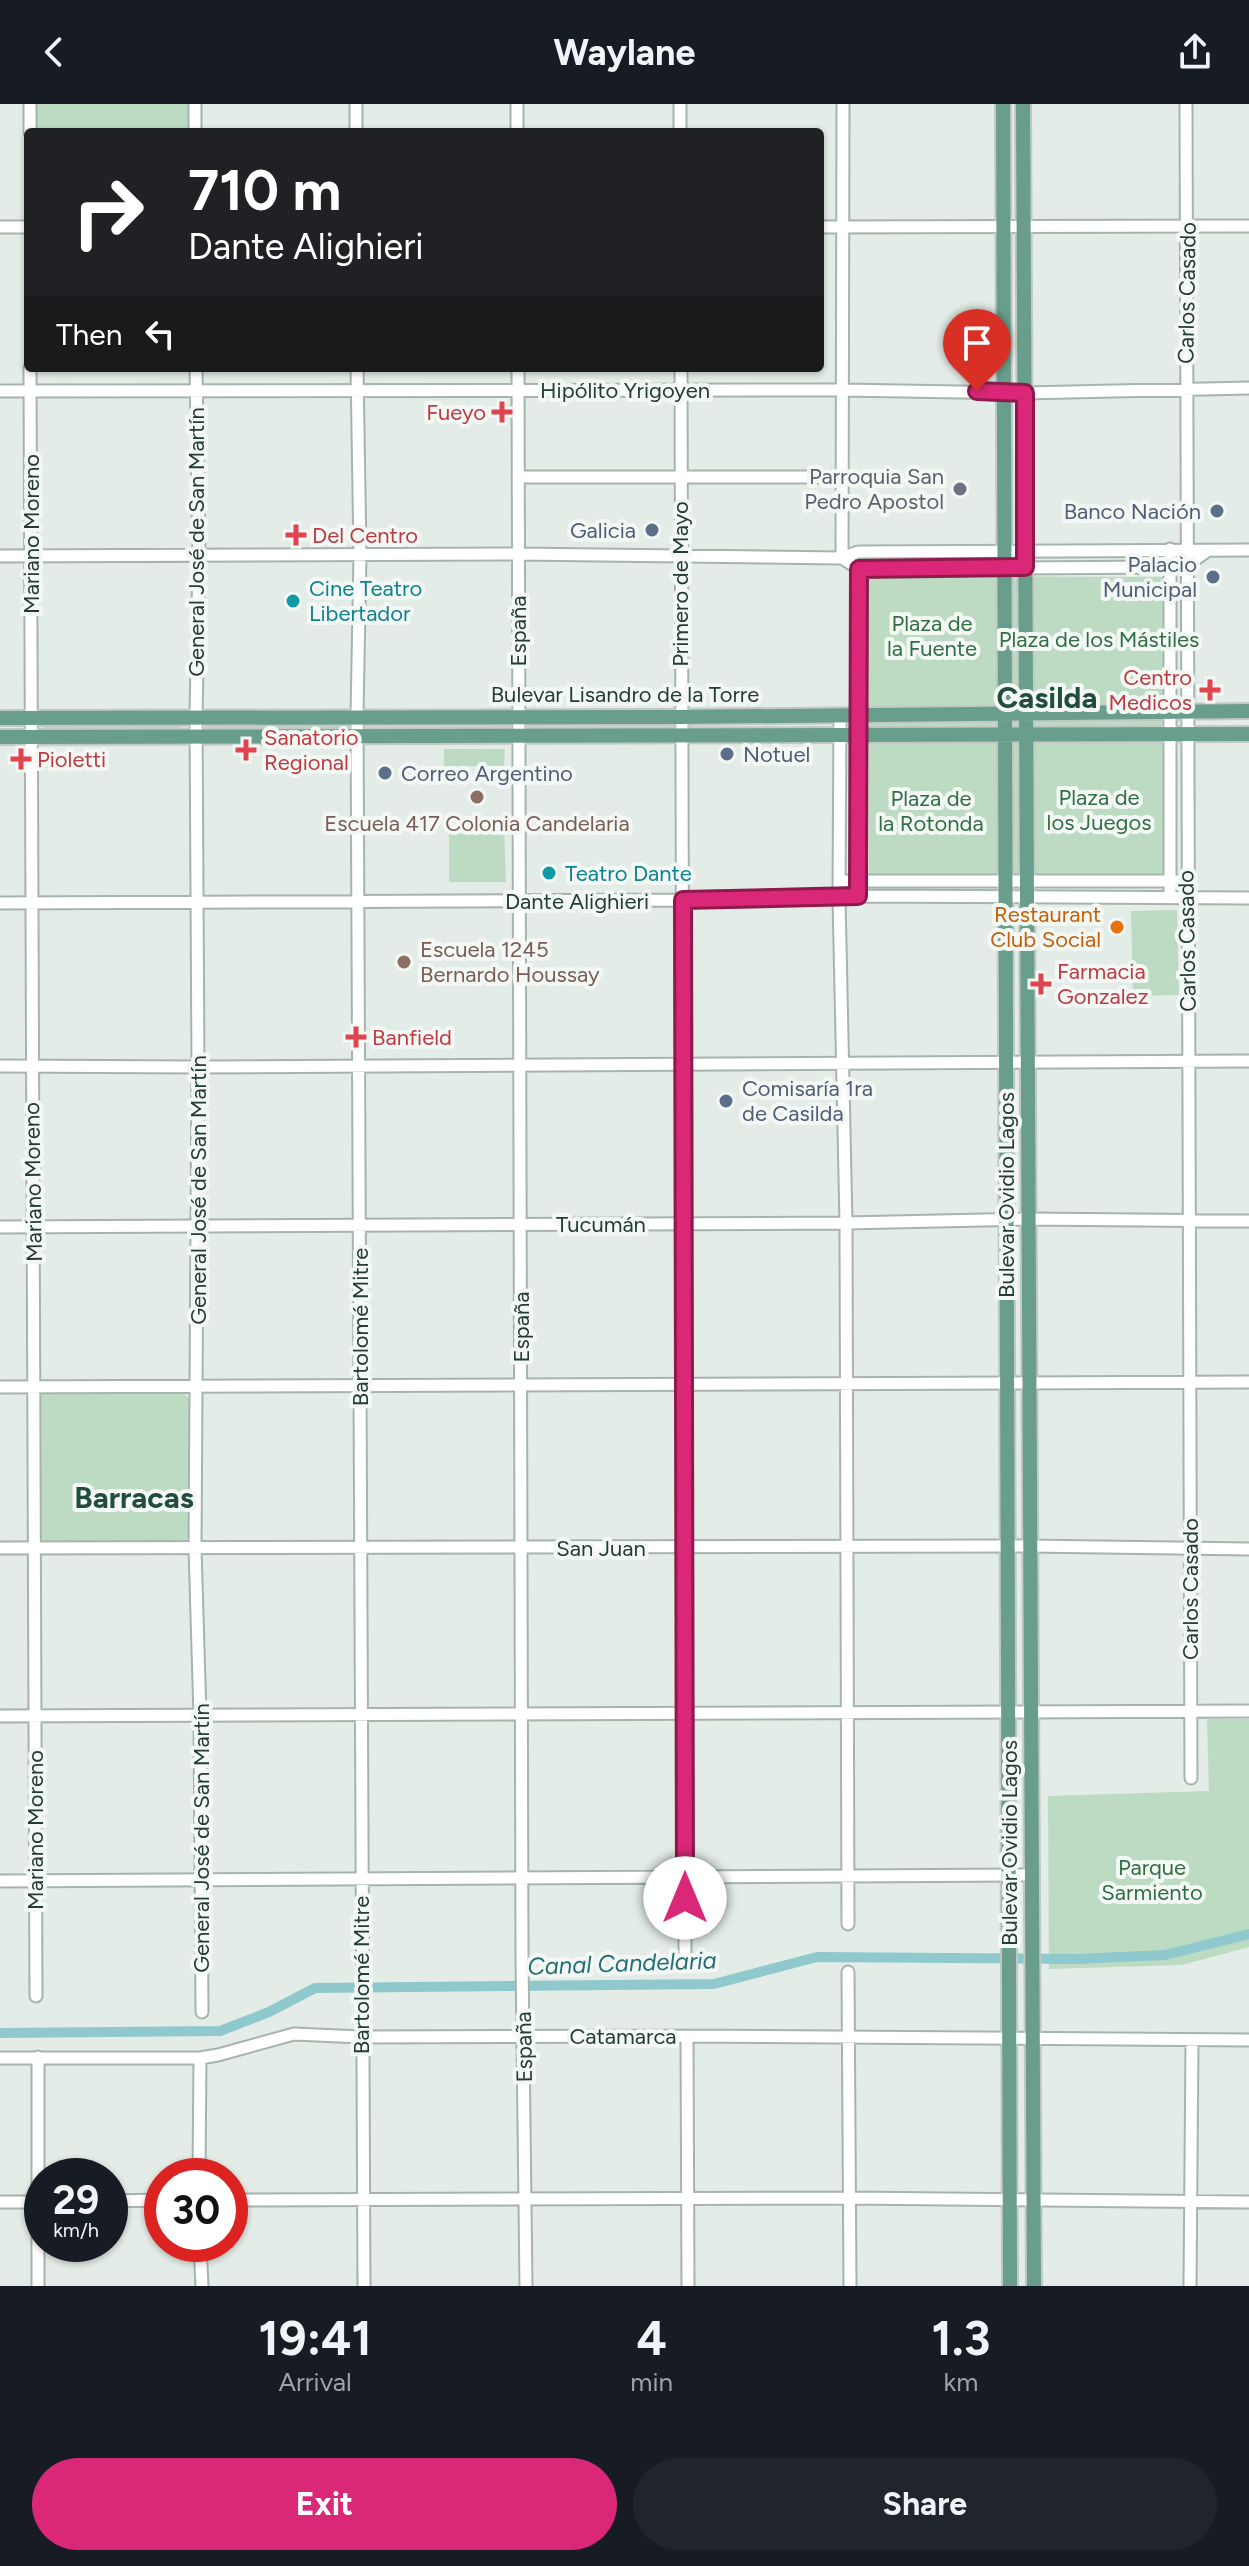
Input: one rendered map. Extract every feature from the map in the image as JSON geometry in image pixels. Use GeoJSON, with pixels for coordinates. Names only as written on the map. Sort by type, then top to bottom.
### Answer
{"type":"FeatureCollection","features":[{"type":"Feature","properties":{"kind":"main road","name":"Bulevar Ovidio Lagos"},"geometry":{"type":"LineString","coordinates":[[1003,104],[1010,2286]]}},
{"type":"Feature","properties":{"kind":"main road","name":"Bulevar Ovidio Lagos"},"geometry":{"type":"LineString","coordinates":[[1023,104],[1034,2286]]}},
{"type":"Feature","properties":{"kind":"main road","name":"Bulevar Lisandro de la Torre"},"geometry":{"type":"LineString","coordinates":[[0,718],[357,715],[680,717],[1249,711]]}},
{"type":"Feature","properties":{"kind":"main road","name":"Bulevar Lisandro de la Torre"},"geometry":{"type":"LineString","coordinates":[[0,737],[1249,734]]}},
{"type":"Feature","properties":{"kind":"street"},"geometry":{"type":"LineString","coordinates":[[30,104],[30,128]]}},
{"type":"Feature","properties":{"kind":"street"},"geometry":{"type":"LineString","coordinates":[[195,104],[195,128]]}},
{"type":"Feature","properties":{"kind":"street"},"geometry":{"type":"LineString","coordinates":[[356,104],[356,128]]}},
{"type":"Feature","properties":{"kind":"street"},"geometry":{"type":"LineString","coordinates":[[517,104],[517,128]]}},
{"type":"Feature","properties":{"kind":"street"},"geometry":{"type":"LineString","coordinates":[[680,104],[680,128]]}},
{"type":"Feature","properties":{"kind":"street"},"geometry":{"type":"LineString","coordinates":[[842,558],[843,104]]}},
{"type":"Feature","properties":{"kind":"street","name":"Carlos Casado"},"geometry":{"type":"LineString","coordinates":[[1186,104],[1191,1778]]}},
{"type":"Feature","properties":{"kind":"street"},"geometry":{"type":"LineString","coordinates":[[824,227],[1249,226]]}},
{"type":"Feature","properties":{"kind":"street"},"geometry":{"type":"LineString","coordinates":[[0,227],[24,227]]}},
{"type":"Feature","properties":{"kind":"street","name":"Mariano Moreno"},"geometry":{"type":"LineString","coordinates":[[30,372],[36,1996]]}},
{"type":"Feature","properties":{"kind":"street","name":"General José de San Martín"},"geometry":{"type":"LineString","coordinates":[[196,372],[199,555],[195,1548],[200,1716],[202,2012]]}},
{"type":"Feature","properties":{"kind":"street","name":"Bartolomé Mitre"},"geometry":{"type":"LineString","coordinates":[[357,372],[364,2286]]}},
{"type":"Feature","properties":{"kind":"street","name":"España"},"geometry":{"type":"LineString","coordinates":[[518,372],[522,1960],[526,2286]]}},
{"type":"Feature","properties":{"kind":"street","name":"Primero de Mayo"},"geometry":{"type":"LineString","coordinates":[[681,372],[685,1952]]}},
{"type":"Feature","properties":{"kind":"street","name":"Hipólito Yrigoyen"},"geometry":{"type":"LineString","coordinates":[[0,391],[843,390],[1025,393],[1249,388]]}},
{"type":"Feature","properties":{"kind":"street"},"geometry":{"type":"LineString","coordinates":[[518,477],[843,477]]}},
{"type":"Feature","properties":{"kind":"street","name":"Carlos Casado"},"geometry":{"type":"LineString","coordinates":[[1170,549],[1170,898]]}},
{"type":"Feature","properties":{"kind":"street"},"geometry":{"type":"LineString","coordinates":[[0,556],[518,554],[842,558],[858,552],[1249,550]]}},
{"type":"Feature","properties":{"kind":"street"},"geometry":{"type":"LineString","coordinates":[[842,558],[859,569],[1169,567],[1187,565],[1207,551]]}},
{"type":"Feature","properties":{"kind":"street"},"geometry":{"type":"LineString","coordinates":[[858,896],[859,569]]}},
{"type":"Feature","properties":{"kind":"street"},"geometry":{"type":"LineString","coordinates":[[840,715],[839,898],[845,1064],[848,1924]]}},
{"type":"Feature","properties":{"kind":"street"},"geometry":{"type":"LineString","coordinates":[[840,881],[1186,881]]}},
{"type":"Feature","properties":{"kind":"street","name":"Dante Alighieri"},"geometry":{"type":"LineString","coordinates":[[0,903],[683,900],[858,896],[1249,898]]}},
{"type":"Feature","properties":{"kind":"street"},"geometry":{"type":"LineString","coordinates":[[0,1066],[1249,1061]]}},
{"type":"Feature","properties":{"kind":"street","name":"Tucumán"},"geometry":{"type":"LineString","coordinates":[[0,1227],[846,1223],[1007,1219],[1249,1221]]}},
{"type":"Feature","properties":{"kind":"street"},"geometry":{"type":"LineString","coordinates":[[0,1387],[1249,1382]]}},
{"type":"Feature","properties":{"kind":"street","name":"San Juan"},"geometry":{"type":"LineString","coordinates":[[0,1548],[1028,1546],[1249,1549]]}},
{"type":"Feature","properties":{"kind":"street"},"geometry":{"type":"LineString","coordinates":[[0,1716],[1249,1711]]}},
{"type":"Feature","properties":{"kind":"street"},"geometry":{"type":"LineString","coordinates":[[0,1881],[1031,1875]]}},
{"type":"Feature","properties":{"kind":"street"},"geometry":{"type":"LineString","coordinates":[[848,1972],[850,2286]]}},
{"type":"Feature","properties":{"kind":"street","name":"Catamarca"},"geometry":{"type":"LineString","coordinates":[[0,2058],[200,2058],[284,2035],[1249,2040]]}},
{"type":"Feature","properties":{"kind":"street"},"geometry":{"type":"LineString","coordinates":[[687,2036],[688,2286]]}},
{"type":"Feature","properties":{"kind":"street"},"geometry":{"type":"LineString","coordinates":[[1190,2286],[1192,2042]]}},
{"type":"Feature","properties":{"kind":"street"},"geometry":{"type":"LineString","coordinates":[[38,2057],[39,2158]]}},
{"type":"Feature","properties":{"kind":"street"},"geometry":{"type":"LineString","coordinates":[[199,2158],[200,2058]]}},
{"type":"Feature","properties":{"kind":"street"},"geometry":{"type":"LineString","coordinates":[[248,2200],[851,2198],[1249,2202]]}},
{"type":"Feature","properties":{"kind":"street"},"geometry":{"type":"LineString","coordinates":[[0,2202],[24,2202]]}},
{"type":"Feature","properties":{"kind":"street"},"geometry":{"type":"LineString","coordinates":[[38,2286],[39,2262]]}},
{"type":"Feature","properties":{"kind":"street"},"geometry":{"type":"LineString","coordinates":[[201,2262],[202,2286]]}},
{"type":"Feature","properties":{"kind":"green space"},"geometry":{"type":"Polygon","coordinates":[[[30,104],[195,104],[195,128],[30,128],[30,104]]]}},
{"type":"Feature","properties":{"kind":"green space"},"geometry":{"type":"Polygon","coordinates":[[[869,576],[1165,577],[1166,878],[869,877],[869,576]]]}},
{"type":"Feature","properties":{"kind":"green space"},"geometry":{"type":"Polygon","coordinates":[[[45,722],[175,723],[180,727],[180,732],[42,731],[45,722]]]}},
{"type":"Feature","properties":{"kind":"green space"},"geometry":{"type":"Polygon","coordinates":[[[207,722],[337,723],[342,727],[342,732],[204,731],[207,722]]]}},
{"type":"Feature","properties":{"kind":"green space"},"geometry":{"type":"Polygon","coordinates":[[[444,749],[505,749],[504,766],[444,766],[444,749]]]}},
{"type":"Feature","properties":{"kind":"green space"},"geometry":{"type":"Polygon","coordinates":[[[449,827],[504,828],[506,882],[449,882],[449,827]]]}},
{"type":"Feature","properties":{"kind":"green space"},"geometry":{"type":"Polygon","coordinates":[[[1177,910],[1179,995],[1133,996],[1131,911],[1177,910]]]}},
{"type":"Feature","properties":{"kind":"green space"},"geometry":{"type":"Polygon","coordinates":[[[182,1392],[192,1401],[191,1534],[183,1544],[46,1543],[39,1537],[38,1400],[43,1393],[182,1392]]]}},
{"type":"Feature","properties":{"kind":"green space","name":"Parque Sarmiento"},"geometry":{"type":"Polygon","coordinates":[[[1207,1719],[1249,1719],[1249,1947],[1182,1965],[1049,1969],[1048,1796],[1209,1791],[1207,1719]]]}},
{"type":"Feature","properties":{"kind":"waterway","name":"Canal Candelaria"},"geometry":{"type":"LineString","coordinates":[[0,2033],[220,2031],[269,2012],[315,1988],[714,1984],[817,1957],[1076,1959],[1165,1955],[1249,1934]]}},
{"type":"Feature","properties":{"kind":"place","name":"Fueyo"},"geometry":{"type":"Point","coordinates":[502,412]}},
{"type":"Feature","properties":{"kind":"place","name":"Parroquia San Pedro Apostol"},"geometry":{"type":"Point","coordinates":[960,489]}},
{"type":"Feature","properties":{"kind":"place","name":"Banco Nación"},"geometry":{"type":"Point","coordinates":[1217,511]}},
{"type":"Feature","properties":{"kind":"place","name":"Galicia"},"geometry":{"type":"Point","coordinates":[652,530]}},
{"type":"Feature","properties":{"kind":"place","name":"Del Centro"},"geometry":{"type":"Point","coordinates":[296,535]}},
{"type":"Feature","properties":{"kind":"place","name":"Palacio Municipal"},"geometry":{"type":"Point","coordinates":[1213,577]}},
{"type":"Feature","properties":{"kind":"place","name":"Cine Teatro Libertador"},"geometry":{"type":"Point","coordinates":[293,601]}},
{"type":"Feature","properties":{"kind":"place","name":"Centro Medicos"},"geometry":{"type":"Point","coordinates":[1210,690]}},
{"type":"Feature","properties":{"kind":"place","name":"Sanatorio Regional"},"geometry":{"type":"Point","coordinates":[246,750]}},
{"type":"Feature","properties":{"kind":"place","name":"Notuel"},"geometry":{"type":"Point","coordinates":[727,754]}},
{"type":"Feature","properties":{"kind":"place","name":"Pioletti"},"geometry":{"type":"Point","coordinates":[21,759]}},
{"type":"Feature","properties":{"kind":"place","name":"Correo Argentino"},"geometry":{"type":"Point","coordinates":[385,773]}},
{"type":"Feature","properties":{"kind":"place","name":"Escuela 417 Colonia Candelaria"},"geometry":{"type":"Point","coordinates":[477,797]}},
{"type":"Feature","properties":{"kind":"place","name":"Teatro Dante"},"geometry":{"type":"Point","coordinates":[549,873]}},
{"type":"Feature","properties":{"kind":"place","name":"Restaurant Club Social"},"geometry":{"type":"Point","coordinates":[1117,927]}},
{"type":"Feature","properties":{"kind":"place","name":"Escuela 1245 Bernardo Houssay"},"geometry":{"type":"Point","coordinates":[404,962]}},
{"type":"Feature","properties":{"kind":"place","name":"Farmacia Gonzalez"},"geometry":{"type":"Point","coordinates":[1041,984]}},
{"type":"Feature","properties":{"kind":"place","name":"Banfield"},"geometry":{"type":"Point","coordinates":[356,1037]}},
{"type":"Feature","properties":{"kind":"place","name":"Comisaría 1ra de Casilda"},"geometry":{"type":"Point","coordinates":[726,1101]}},
{"type":"Feature","properties":{"kind":"district","name":"Casilda"},"geometry":{"type":"Point","coordinates":[1047,697]}},
{"type":"Feature","properties":{"kind":"district","name":"Barracas"},"geometry":{"type":"Point","coordinates":[134,1497]}},
{"type":"Feature","properties":{"kind":"route"},"geometry":{"type":"LineString","coordinates":[[685,1898],[683,900],[858,896],[859,569],[1025,567],[1025,393],[977,391]]}},
{"type":"Feature","properties":{"kind":"park label","name":"Plaza de la Fuente"},"geometry":{"type":"Point","coordinates":[932,636]}},
{"type":"Feature","properties":{"kind":"park label","name":"Plaza de los Mástiles"},"geometry":{"type":"Point","coordinates":[1099,639]}},
{"type":"Feature","properties":{"kind":"park label","name":"Plaza de la Rotonda"},"geometry":{"type":"Point","coordinates":[931,810]}},
{"type":"Feature","properties":{"kind":"park label","name":"Plaza de los Juegos"},"geometry":{"type":"Point","coordinates":[1099,810]}}]}
